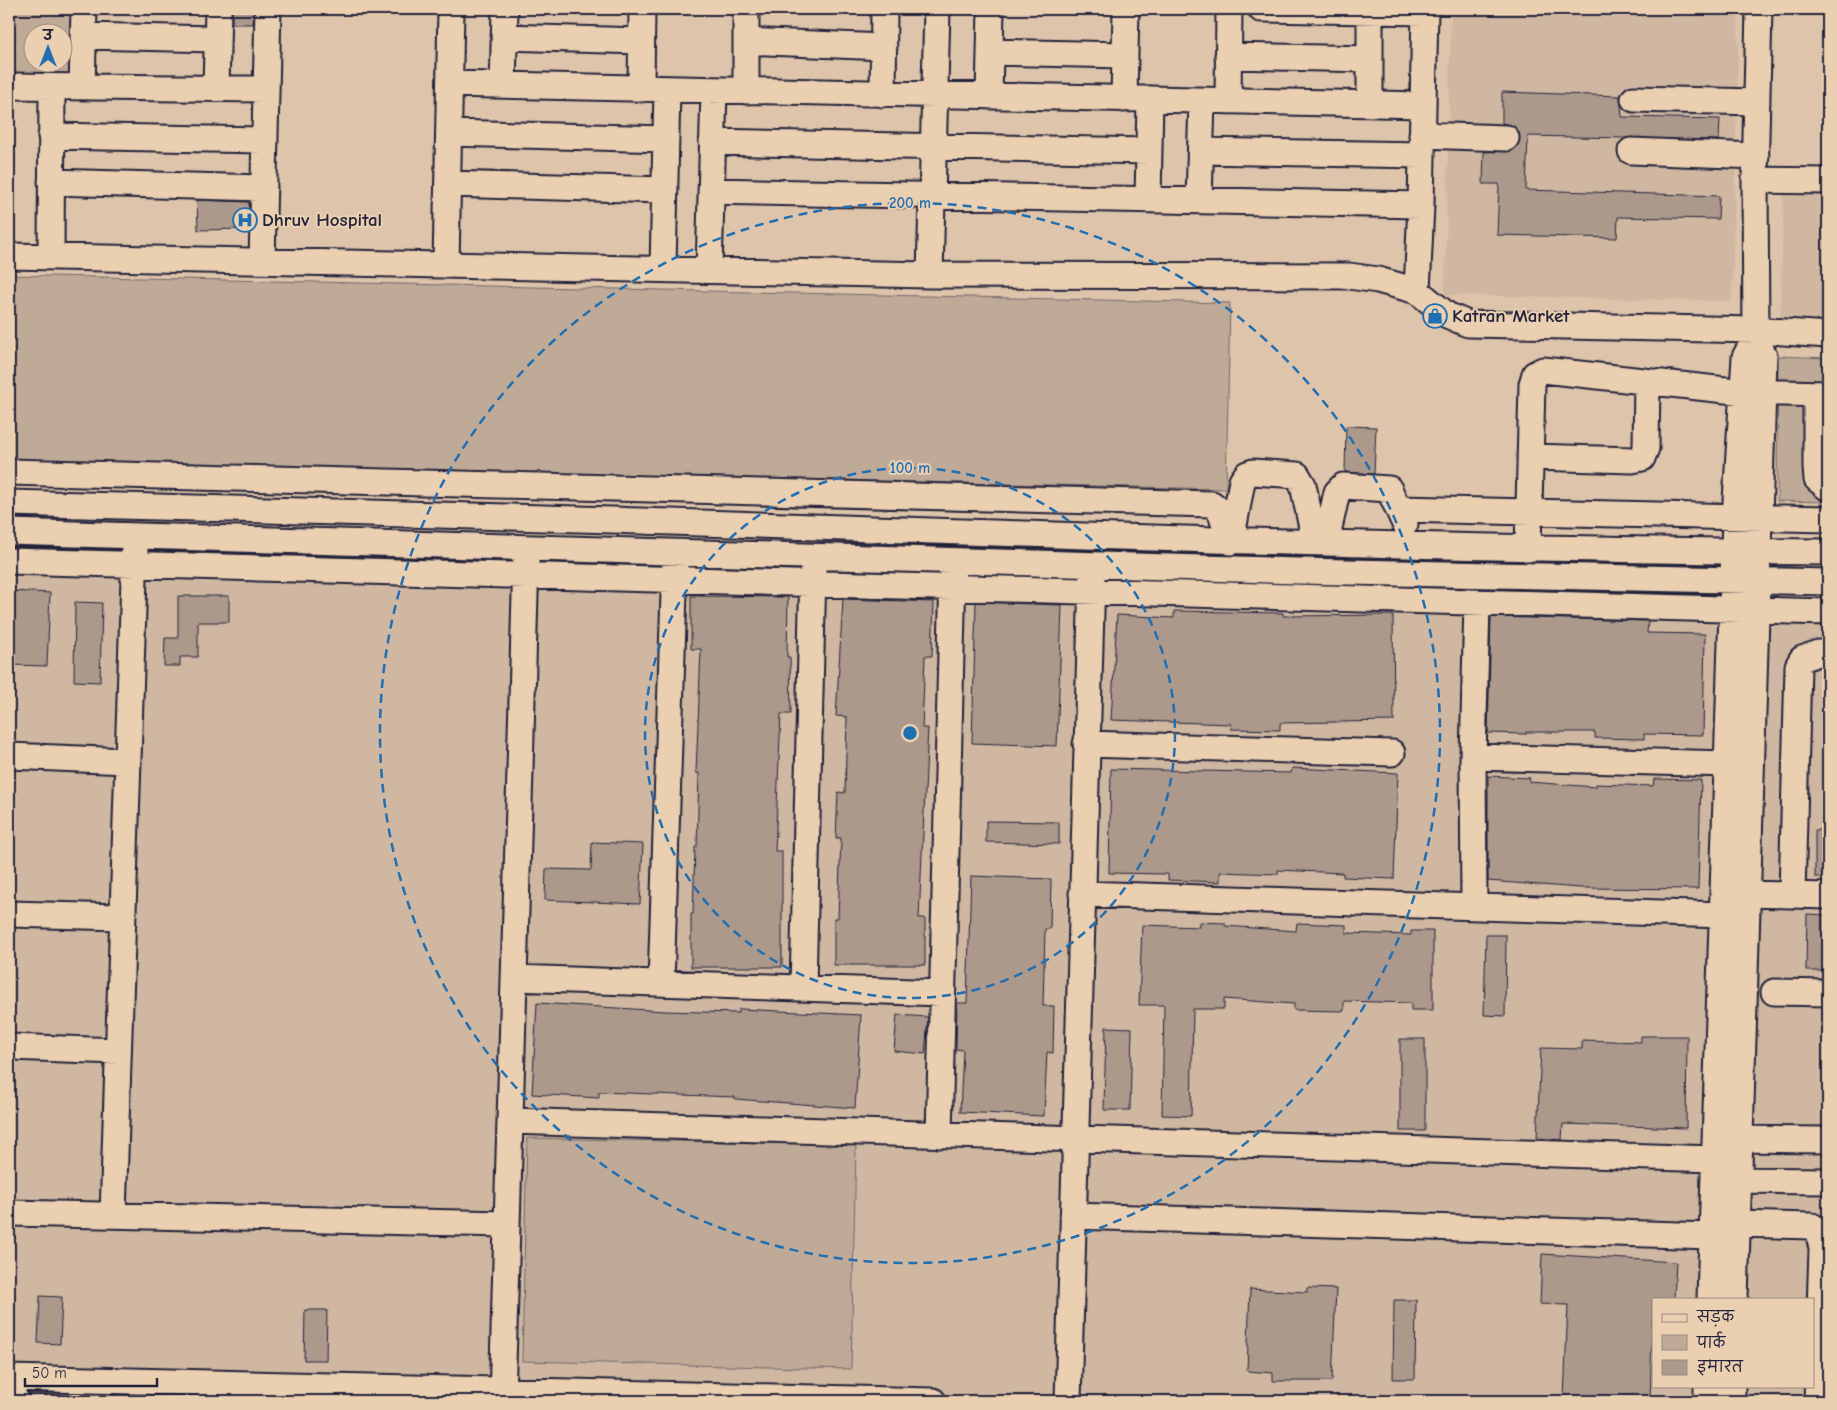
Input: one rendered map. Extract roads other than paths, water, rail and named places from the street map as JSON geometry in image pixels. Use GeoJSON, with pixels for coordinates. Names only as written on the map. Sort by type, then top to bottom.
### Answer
{"type":"FeatureCollection","features":[{"type":"Feature","properties":{"kind":"street"},"geometry":{"type":"LineString","coordinates":[[82,87],[84,9]]}},
{"type":"Feature","properties":{"kind":"street"},"geometry":{"type":"LineString","coordinates":[[216,88],[218,9]]}},
{"type":"Feature","properties":{"kind":"street"},"geometry":{"type":"LineString","coordinates":[[262,261],[268,9]]}},
{"type":"Feature","properties":{"kind":"street"},"geometry":{"type":"LineString","coordinates":[[446,265],[451,9]]}},
{"type":"Feature","properties":{"kind":"street"},"geometry":{"type":"LineString","coordinates":[[503,85],[505,9]]}},
{"type":"Feature","properties":{"kind":"street"},"geometry":{"type":"LineString","coordinates":[[641,89],[642,9]]}},
{"type":"Feature","properties":{"kind":"street"},"geometry":{"type":"LineString","coordinates":[[746,9],[746,91]]}},
{"type":"Feature","properties":{"kind":"street"},"geometry":{"type":"LineString","coordinates":[[883,94],[884,9]]}},
{"type":"Feature","properties":{"kind":"street"},"geometry":{"type":"LineString","coordinates":[[930,275],[937,9]]}},
{"type":"Feature","properties":{"kind":"street"},"geometry":{"type":"LineString","coordinates":[[989,96],[991,9]]}},
{"type":"Feature","properties":{"kind":"street"},"geometry":{"type":"LineString","coordinates":[[1124,99],[1126,9]]}},
{"type":"Feature","properties":{"kind":"street"},"geometry":{"type":"LineString","coordinates":[[1228,101],[1229,9]]}},
{"type":"Feature","properties":{"kind":"street"},"geometry":{"type":"LineString","coordinates":[[1261,9],[1424,10],[1421,204],[1417,291]]}},
{"type":"Feature","properties":{"kind":"street"},"geometry":{"type":"LineString","coordinates":[[1710,1298],[1712,1236],[1724,1159],[1747,894],[1744,611],[1753,393],[1764,356],[1756,334],[1755,168],[1759,9]]}},
{"type":"Feature","properties":{"kind":"street"},"geometry":{"type":"LineString","coordinates":[[1370,11],[1370,104]]}},
{"type":"Feature","properties":{"kind":"street"},"geometry":{"type":"LineString","coordinates":[[83,36],[217,39]]}},
{"type":"Feature","properties":{"kind":"street"},"geometry":{"type":"LineString","coordinates":[[504,37],[641,41]]}},
{"type":"Feature","properties":{"kind":"street"},"geometry":{"type":"LineString","coordinates":[[746,41],[884,47]]}},
{"type":"Feature","properties":{"kind":"street"},"geometry":{"type":"LineString","coordinates":[[990,52],[1125,55]]}},
{"type":"Feature","properties":{"kind":"street"},"geometry":{"type":"LineString","coordinates":[[1228,56],[1370,59]]}},
{"type":"Feature","properties":{"kind":"street"},"geometry":{"type":"LineString","coordinates":[[450,84],[1423,105]]}},
{"type":"Feature","properties":{"kind":"street"},"geometry":{"type":"LineString","coordinates":[[9,86],[266,89]]}},
{"type":"Feature","properties":{"kind":"street"},"geometry":{"type":"LineString","coordinates":[[51,257],[52,87]]}},
{"type":"Feature","properties":{"kind":"street"},"geometry":{"type":"LineString","coordinates":[[663,269],[667,89]]}},
{"type":"Feature","properties":{"kind":"street"},"geometry":{"type":"LineString","coordinates":[[709,270],[714,90]]}},
{"type":"Feature","properties":{"kind":"street"},"geometry":{"type":"LineString","coordinates":[[1634,99],[1757,102]]}},
{"type":"Feature","properties":{"kind":"street"},"geometry":{"type":"LineString","coordinates":[[1148,199],[1150,100]]}},
{"type":"Feature","properties":{"kind":"street"},"geometry":{"type":"LineString","coordinates":[[1199,200],[1202,101]]}},
{"type":"Feature","properties":{"kind":"street"},"geometry":{"type":"LineString","coordinates":[[449,133],[666,139]]}},
{"type":"Feature","properties":{"kind":"street"},"geometry":{"type":"LineString","coordinates":[[51,136],[265,140]]}},
{"type":"Feature","properties":{"kind":"street"},"geometry":{"type":"LineString","coordinates":[[1200,150],[1422,145],[1506,138]]}},
{"type":"Feature","properties":{"kind":"street"},"geometry":{"type":"LineString","coordinates":[[712,142],[1149,151]]}},
{"type":"Feature","properties":{"kind":"street"},"geometry":{"type":"LineString","coordinates":[[1631,151],[1755,168],[1828,181]]}},
{"type":"Feature","properties":{"kind":"street"},"geometry":{"type":"LineString","coordinates":[[51,182],[264,188]]}},
{"type":"Feature","properties":{"kind":"street"},"geometry":{"type":"LineString","coordinates":[[448,184],[665,190]]}},
{"type":"Feature","properties":{"kind":"street"},"geometry":{"type":"LineString","coordinates":[[711,191],[1421,204]]}},
{"type":"Feature","properties":{"kind":"street"},"geometry":{"type":"LineString","coordinates":[[9,256],[930,275],[1349,276],[1378,280],[1417,291],[1447,315],[1468,324],[1828,335]]}},
{"type":"Feature","properties":{"kind":"street"},"geometry":{"type":"LineString","coordinates":[[1528,549],[1532,457],[1532,384],[1535,374],[1543,370],[1753,393],[1822,394],[1816,468],[1817,479],[1828,488]]}},
{"type":"Feature","properties":{"kind":"street"},"geometry":{"type":"LineString","coordinates":[[1532,457],[1632,460],[1642,458],[1646,448],[1647,382]]}},
{"type":"Feature","properties":{"kind":"street"},"geometry":{"type":"LineString","coordinates":[[9,472],[1212,504],[1220,511],[1231,542]]}},
{"type":"Feature","properties":{"kind":"street"},"geometry":{"type":"LineString","coordinates":[[1231,542],[1242,481],[1247,474],[1253,472],[1297,475],[1303,486],[1320,542]]}},
{"type":"Feature","properties":{"kind":"street"},"geometry":{"type":"LineString","coordinates":[[1320,542],[1339,488],[1384,487],[1389,489],[1414,545]]}},
{"type":"Feature","properties":{"kind":"street"},"geometry":{"type":"LineString","coordinates":[[9,503],[528,518],[1231,542],[1320,542],[1528,549],[1828,552]]}},
{"type":"Feature","properties":{"kind":"street"},"geometry":{"type":"LineString","coordinates":[[113,1215],[121,917],[136,507]]}},
{"type":"Feature","properties":{"kind":"street"},"geometry":{"type":"LineString","coordinates":[[1398,509],[1828,520]]}},
{"type":"Feature","properties":{"kind":"street"},"geometry":{"type":"LineString","coordinates":[[502,1396],[528,518]]}},
{"type":"Feature","properties":{"kind":"street"},"geometry":{"type":"LineString","coordinates":[[9,532],[1092,564],[1828,582]]}},
{"type":"Feature","properties":{"kind":"street"},"geometry":{"type":"LineString","coordinates":[[1068,1401],[1086,744],[1092,593],[1092,538]]}},
{"type":"Feature","properties":{"kind":"street"},"geometry":{"type":"LineString","coordinates":[[661,983],[676,551]]}},
{"type":"Feature","properties":{"kind":"street"},"geometry":{"type":"LineString","coordinates":[[803,988],[814,555]]}},
{"type":"Feature","properties":{"kind":"street"},"geometry":{"type":"LineString","coordinates":[[938,1135],[953,560]]}},
{"type":"Feature","properties":{"kind":"street"},"geometry":{"type":"LineString","coordinates":[[9,562],[1477,604],[1828,612]]}},
{"type":"Feature","properties":{"kind":"street"},"geometry":{"type":"LineString","coordinates":[[1474,907],[1473,757],[1477,604]]}},
{"type":"Feature","properties":{"kind":"street"},"geometry":{"type":"LineString","coordinates":[[1735,1298],[1737,1224],[1724,1159],[1723,915],[1728,764],[1744,611]]}},
{"type":"Feature","properties":{"kind":"street"},"geometry":{"type":"LineString","coordinates":[[1792,895],[1798,666],[1802,659],[1818,653],[1828,653]]}},
{"type":"Feature","properties":{"kind":"street"},"geometry":{"type":"LineString","coordinates":[[1086,744],[1392,753]]}},
{"type":"Feature","properties":{"kind":"street"},"geometry":{"type":"LineString","coordinates":[[9,756],[127,761]]}},
{"type":"Feature","properties":{"kind":"street"},"geometry":{"type":"LineString","coordinates":[[1473,757],[1728,764]]}},
{"type":"Feature","properties":{"kind":"street"},"geometry":{"type":"LineString","coordinates":[[1082,894],[1723,915]]}},
{"type":"Feature","properties":{"kind":"street"},"geometry":{"type":"LineString","coordinates":[[1747,894],[1828,896]]}},
{"type":"Feature","properties":{"kind":"street"},"geometry":{"type":"LineString","coordinates":[[9,914],[121,917]]}},
{"type":"Feature","properties":{"kind":"street"},"geometry":{"type":"LineString","coordinates":[[514,978],[942,993]]}},
{"type":"Feature","properties":{"kind":"street"},"geometry":{"type":"LineString","coordinates":[[1774,992],[1828,993]]}},
{"type":"Feature","properties":{"kind":"street"},"geometry":{"type":"LineString","coordinates":[[9,1047],[118,1051]]}},
{"type":"Feature","properties":{"kind":"street"},"geometry":{"type":"LineString","coordinates":[[510,1121],[1724,1159],[1828,1181]]}},
{"type":"Feature","properties":{"kind":"street"},"geometry":{"type":"LineString","coordinates":[[1724,1159],[1828,1140]]}},
{"type":"Feature","properties":{"kind":"street"},"geometry":{"type":"LineString","coordinates":[[9,1212],[507,1224]]}},
{"type":"Feature","properties":{"kind":"street"},"geometry":{"type":"LineString","coordinates":[[1073,1216],[1712,1236]]}},
{"type":"Feature","properties":{"kind":"street"},"geometry":{"type":"LineString","coordinates":[[1737,1224],[1812,1226],[1818,1230],[1822,1249],[1817,1401]]}},
{"type":"Feature","properties":{"kind":"street"},"geometry":{"type":"LineString","coordinates":[[9,1378],[502,1396],[846,1397],[933,1401]]}},
{"type":"Feature","properties":{"kind":"street"},"geometry":{"type":"LineString","coordinates":[[1707,1388],[1707,1401]]}},
{"type":"Feature","properties":{"kind":"street"},"geometry":{"type":"LineString","coordinates":[[1732,1388],[1732,1401]]}},
{"type":"Feature","properties":{"kind":"street"},"geometry":{"type":"LineString","coordinates":[[9,1401],[17,1401]]}},
{"type":"Feature","properties":{"kind":"place","name":"Dhruv Hospital"},"geometry":{"type":"Point","coordinates":[245,220]}},
{"type":"Feature","properties":{"kind":"place","name":"Katran Market"},"geometry":{"type":"Point","coordinates":[1435,316]}}]}
